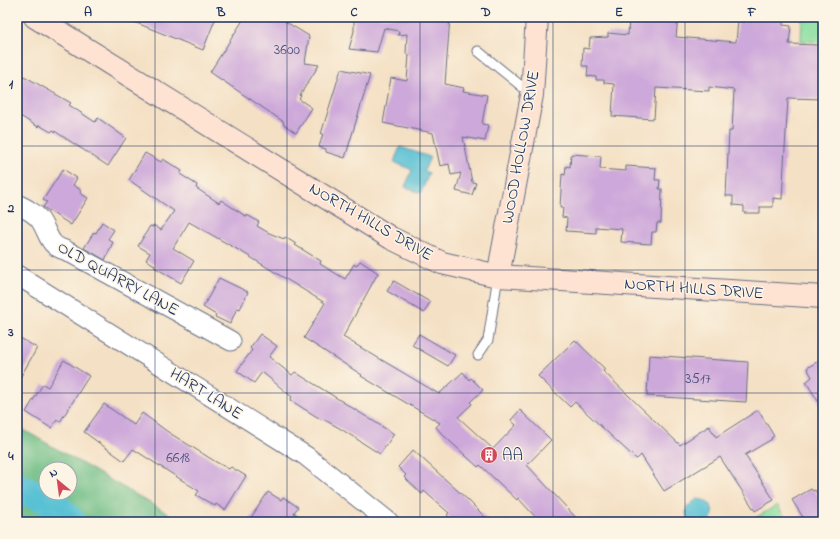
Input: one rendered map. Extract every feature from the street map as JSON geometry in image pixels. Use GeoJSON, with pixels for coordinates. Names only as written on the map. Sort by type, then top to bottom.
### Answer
{"type":"FeatureCollection","features":[{"type":"Feature","properties":{"kind":"street","name":"NORTH HILLS DRIVE"},"geometry":{"type":"LineString","coordinates":[[35,17],[391,238],[442,263],[498,276],[823,297]]}},
{"type":"Feature","properties":{"kind":"street","name":"WOOD HOLLOW DRIVE"},"geometry":{"type":"LineString","coordinates":[[498,276],[532,95],[537,17]]}},
{"type":"Feature","properties":{"kind":"street","name":"OLD QUARRY LANE"},"geometry":{"type":"LineString","coordinates":[[17,204],[28,210],[40,220],[52,244],[58,248],[65,250],[232,341]]}},
{"type":"Feature","properties":{"kind":"street","name":"HART LANE"},"geometry":{"type":"LineString","coordinates":[[17,275],[306,456],[388,522]]}},
{"type":"Feature","properties":{"kind":"lane"},"geometry":{"type":"LineString","coordinates":[[478,51],[532,95]]}},
{"type":"Feature","properties":{"kind":"lane"},"geometry":{"type":"LineString","coordinates":[[478,355],[488,340],[498,276]]}},
{"type":"Feature","properties":{"kind":"green space"},"geometry":{"type":"Polygon","coordinates":[[[802,17],[823,17],[823,42],[801,41],[802,17]]]}},
{"type":"Feature","properties":{"kind":"green space"},"geometry":{"type":"Polygon","coordinates":[[[17,426],[78,461],[38,461],[38,501],[78,501],[78,461],[183,522],[17,522],[17,426]]]}},
{"type":"Feature","properties":{"kind":"green space"},"geometry":{"type":"Polygon","coordinates":[[[777,505],[788,522],[749,522],[777,505]]]}},
{"type":"Feature","properties":{"kind":"water"},"geometry":{"type":"Polygon","coordinates":[[[690,17],[721,17],[714,21],[706,22],[697,21],[690,17]]]}},
{"type":"Feature","properties":{"kind":"water"},"geometry":{"type":"Polygon","coordinates":[[[400,147],[430,157],[424,171],[429,173],[421,193],[405,187],[412,170],[394,162],[400,147]]]}},
{"type":"Feature","properties":{"kind":"water"},"geometry":{"type":"Polygon","coordinates":[[[697,499],[703,500],[711,505],[713,514],[710,522],[689,522],[686,513],[687,507],[697,499]]]}},
{"type":"Feature","properties":{"kind":"building"},"geometry":{"type":"Polygon","coordinates":[[[122,17],[216,17],[203,50],[122,17]]]}},
{"type":"Feature","properties":{"kind":"building"},"geometry":{"type":"Polygon","coordinates":[[[245,17],[278,17],[309,36],[305,63],[319,65],[300,95],[301,96],[299,99],[312,108],[296,133],[283,124],[284,122],[210,72],[245,17]]]}},
{"type":"Feature","properties":{"kind":"building"},"geometry":{"type":"Polygon","coordinates":[[[354,17],[450,17],[445,84],[464,88],[463,91],[487,95],[482,124],[488,125],[485,141],[463,137],[472,182],[476,183],[472,195],[456,191],[461,173],[451,175],[449,164],[440,166],[433,133],[383,123],[391,78],[407,81],[409,55],[406,54],[407,34],[398,35],[399,31],[384,28],[377,52],[349,49],[354,31],[354,17]]]}},
{"type":"Feature","properties":{"kind":"building"},"geometry":{"type":"Polygon","coordinates":[[[629,17],[678,17],[676,37],[736,42],[738,21],[745,22],[746,17],[784,17],[783,25],[791,26],[789,44],[818,45],[817,47],[823,47],[823,99],[788,98],[782,199],[773,198],[773,207],[760,207],[760,213],[744,213],[744,206],[733,205],[733,196],[726,196],[729,131],[732,131],[734,90],[709,87],[709,91],[656,88],[654,119],[612,116],[614,84],[604,83],[604,80],[596,80],[596,77],[587,76],[588,66],[582,66],[583,48],[589,49],[590,38],[608,37],[608,33],[628,35],[629,17]]]}},
{"type":"Feature","properties":{"kind":"building"},"geometry":{"type":"Polygon","coordinates":[[[341,69],[370,75],[345,158],[326,152],[326,149],[319,147],[323,134],[321,134],[341,69]]]}},
{"type":"Feature","properties":{"kind":"building"},"geometry":{"type":"Polygon","coordinates":[[[24,76],[71,103],[69,105],[95,122],[98,118],[126,138],[108,166],[53,130],[51,132],[39,125],[38,127],[17,114],[17,86],[24,76]]]}},
{"type":"Feature","properties":{"kind":"building"},"geometry":{"type":"Polygon","coordinates":[[[145,153],[161,162],[163,159],[182,171],[180,174],[197,185],[196,188],[219,203],[221,200],[247,217],[247,215],[259,222],[257,226],[269,233],[284,239],[285,237],[321,261],[320,264],[345,279],[354,264],[356,266],[360,261],[378,273],[343,337],[439,394],[463,372],[469,380],[471,378],[483,390],[470,402],[472,404],[458,417],[493,449],[516,425],[511,420],[520,410],[551,440],[527,465],[580,522],[540,522],[518,498],[517,500],[480,465],[478,467],[442,434],[436,427],[440,423],[361,376],[362,375],[304,338],[325,303],[242,252],[189,222],[173,248],[194,261],[181,283],[154,267],[155,265],[146,260],[150,253],[138,246],[150,226],[153,227],[153,225],[161,230],[174,211],[129,180],[145,153]]]}},
{"type":"Feature","properties":{"kind":"building"},"geometry":{"type":"Polygon","coordinates":[[[571,154],[601,156],[600,169],[626,171],[626,166],[656,168],[655,180],[660,180],[659,189],[662,189],[661,223],[657,223],[656,232],[652,232],[651,244],[621,242],[622,229],[596,227],[596,233],[566,231],[567,218],[562,217],[563,208],[560,208],[562,174],[565,175],[566,166],[570,167],[571,154]]]}},
{"type":"Feature","properties":{"kind":"building"},"geometry":{"type":"Polygon","coordinates":[[[63,169],[77,178],[73,185],[81,190],[80,193],[88,198],[71,225],[43,207],[47,202],[43,200],[63,169]]]}},
{"type":"Feature","properties":{"kind":"building"},"geometry":{"type":"Polygon","coordinates":[[[102,222],[114,230],[108,239],[113,242],[105,260],[84,248],[94,232],[96,233],[102,222]]]}},
{"type":"Feature","properties":{"kind":"building"},"geometry":{"type":"Polygon","coordinates":[[[219,278],[248,292],[240,309],[237,308],[230,324],[215,317],[216,315],[203,307],[219,278]]]}},
{"type":"Feature","properties":{"kind":"building"},"geometry":{"type":"Polygon","coordinates":[[[394,281],[430,302],[424,313],[387,291],[394,281]]]}},
{"type":"Feature","properties":{"kind":"building"},"geometry":{"type":"Polygon","coordinates":[[[260,334],[277,346],[269,357],[292,375],[295,372],[394,434],[380,454],[341,429],[323,419],[322,420],[290,400],[292,397],[262,372],[254,383],[237,371],[252,350],[250,348],[260,334]]]}},
{"type":"Feature","properties":{"kind":"building"},"geometry":{"type":"Polygon","coordinates":[[[419,334],[455,355],[448,366],[412,345],[419,334]]]}},
{"type":"Feature","properties":{"kind":"building"},"geometry":{"type":"Polygon","coordinates":[[[17,336],[37,348],[17,383],[17,336]]]}},
{"type":"Feature","properties":{"kind":"building"},"geometry":{"type":"Polygon","coordinates":[[[575,340],[605,369],[603,371],[680,445],[709,426],[716,437],[758,410],[774,436],[771,438],[772,439],[745,455],[774,500],[755,511],[720,457],[664,491],[641,455],[637,459],[635,458],[575,402],[570,407],[538,376],[575,340]]]}},
{"type":"Feature","properties":{"kind":"building"},"geometry":{"type":"Polygon","coordinates":[[[649,355],[748,362],[746,402],[647,396],[649,355]]]}},
{"type":"Feature","properties":{"kind":"building"},"geometry":{"type":"Polygon","coordinates":[[[823,358],[823,409],[806,382],[812,377],[807,368],[823,358]]]}},
{"type":"Feature","properties":{"kind":"building"},"geometry":{"type":"Polygon","coordinates":[[[64,360],[89,376],[60,422],[57,420],[51,428],[26,412],[43,384],[48,387],[64,360]]]}},
{"type":"Feature","properties":{"kind":"building"},"geometry":{"type":"Polygon","coordinates":[[[104,404],[134,425],[142,413],[168,432],[216,462],[229,469],[231,467],[246,476],[225,510],[196,495],[199,491],[133,449],[124,461],[84,432],[104,404]]]}},
{"type":"Feature","properties":{"kind":"building"},"geometry":{"type":"Polygon","coordinates":[[[413,450],[490,522],[454,522],[447,515],[449,513],[424,491],[422,494],[404,477],[406,475],[398,467],[413,450]]]}},
{"type":"Feature","properties":{"kind":"building"},"geometry":{"type":"Polygon","coordinates":[[[811,489],[813,491],[815,490],[823,502],[823,522],[806,522],[792,500],[811,489]]]}},
{"type":"Feature","properties":{"kind":"building"},"geometry":{"type":"Polygon","coordinates":[[[268,492],[281,500],[283,497],[298,507],[294,513],[308,522],[248,522],[268,492]]]}},
{"type":"Feature","properties":{"kind":"waterway"},"geometry":{"type":"LineString","coordinates":[[17,487],[51,501],[71,522]]}},
{"type":"Feature","properties":{"kind":"place","name":"AA"},"geometry":{"type":"Point","coordinates":[489,455]}}]}
